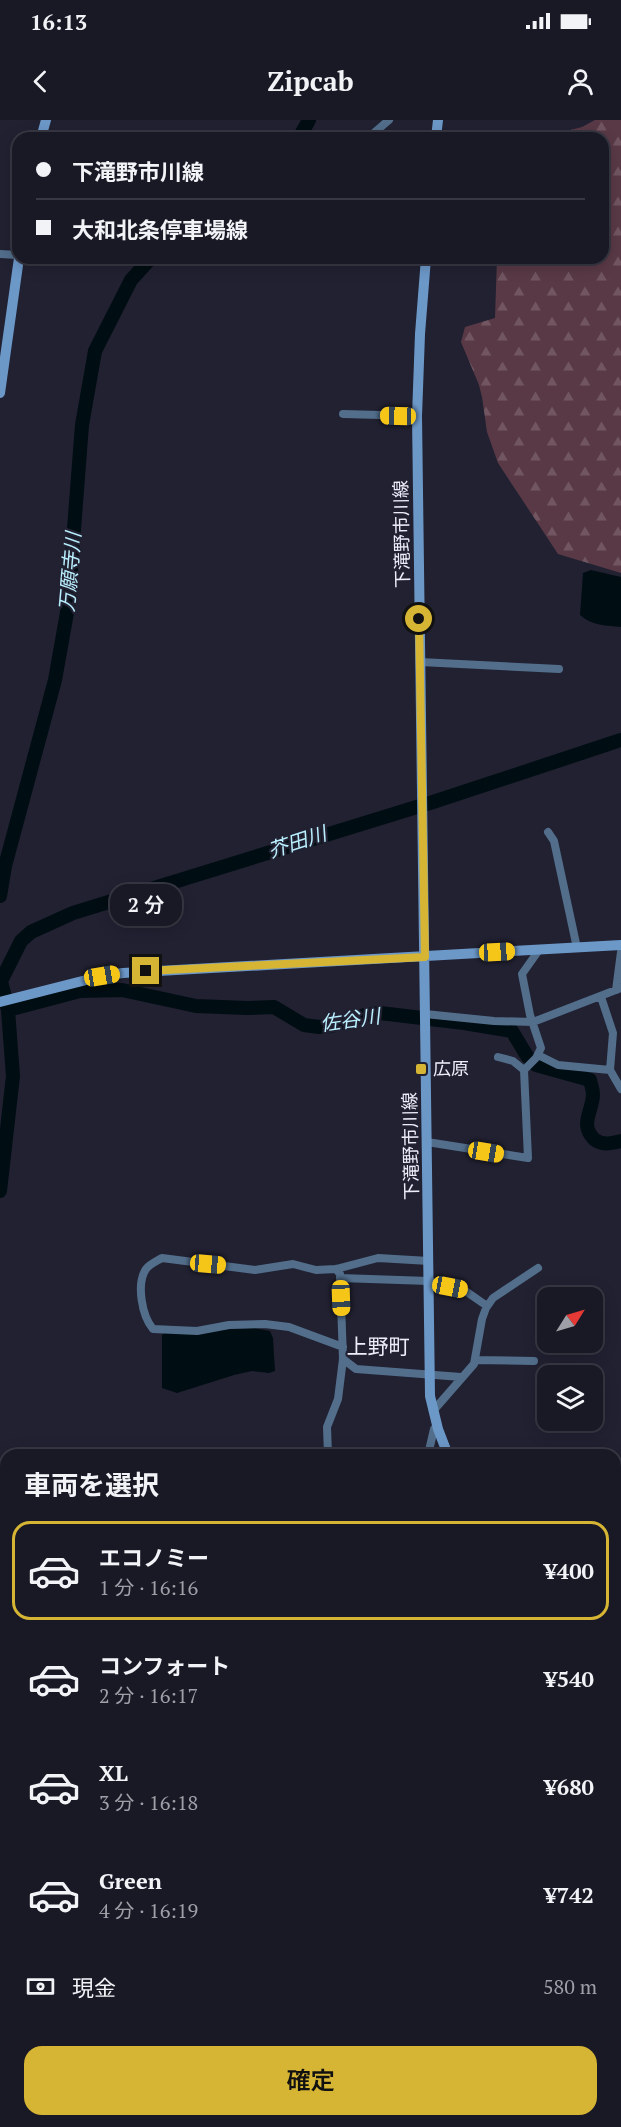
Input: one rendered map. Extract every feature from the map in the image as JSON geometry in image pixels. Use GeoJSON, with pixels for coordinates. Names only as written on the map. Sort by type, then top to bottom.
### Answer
{"type":"FeatureCollection","features":[{"type":"Feature","properties":{"kind":"main road"},"geometry":{"type":"LineString","coordinates":[[0,393],[18,264]]}},
{"type":"Feature","properties":{"kind":"main road","name":"下滝野市川線"},"geometry":{"type":"LineString","coordinates":[[426,264],[417,416],[430,1374],[433,1411],[446,1449]]}},
{"type":"Feature","properties":{"kind":"main road"},"geometry":{"type":"LineString","coordinates":[[0,1002],[102,976],[123,973],[621,945]]}},
{"type":"Feature","properties":{"kind":"street"},"geometry":{"type":"LineString","coordinates":[[375,132],[389,120]]}},
{"type":"Feature","properties":{"kind":"street"},"geometry":{"type":"LineString","coordinates":[[343,414],[417,416]]}},
{"type":"Feature","properties":{"kind":"street"},"geometry":{"type":"LineString","coordinates":[[420,662],[559,669]]}},
{"type":"Feature","properties":{"kind":"street"},"geometry":{"type":"LineString","coordinates":[[548,832],[554,841],[577,948]]}},
{"type":"Feature","properties":{"kind":"street"},"geometry":{"type":"LineString","coordinates":[[524,1070],[538,1055],[541,1048],[522,974],[539,950]]}},
{"type":"Feature","properties":{"kind":"street"},"geometry":{"type":"LineString","coordinates":[[425,1018],[533,1022],[619,989],[621,952]]}},
{"type":"Feature","properties":{"kind":"street"},"geometry":{"type":"LineString","coordinates":[[601,997],[617,1043],[610,1070],[621,1089]]}},
{"type":"Feature","properties":{"kind":"street"},"geometry":{"type":"LineString","coordinates":[[538,1055],[558,1065],[610,1070]]}},
{"type":"Feature","properties":{"kind":"street"},"geometry":{"type":"LineString","coordinates":[[427,1142],[528,1158],[524,1070],[513,1060],[498,1057]]}},
{"type":"Feature","properties":{"kind":"street"},"geometry":{"type":"LineString","coordinates":[[343,1347],[289,1327],[265,1324],[229,1325],[197,1331],[153,1329],[148,1323],[142,1301],[142,1279],[147,1268],[162,1257],[255,1270],[293,1264],[316,1270],[336,1269],[378,1258],[429,1261]]}},
{"type":"Feature","properties":{"kind":"street"},"geometry":{"type":"LineString","coordinates":[[433,1411],[474,1364],[478,1335],[487,1306],[493,1298],[538,1268]]}},
{"type":"Feature","properties":{"kind":"street"},"geometry":{"type":"LineString","coordinates":[[328,1449],[327,1427],[338,1399],[343,1359],[340,1278],[336,1269]]}},
{"type":"Feature","properties":{"kind":"street"},"geometry":{"type":"LineString","coordinates":[[340,1278],[429,1281],[464,1290],[487,1306]]}},
{"type":"Feature","properties":{"kind":"street"},"geometry":{"type":"LineString","coordinates":[[343,1359],[356,1369],[461,1377]]}},
{"type":"Feature","properties":{"kind":"street"},"geometry":{"type":"LineString","coordinates":[[474,1360],[534,1360]]}},
{"type":"Feature","properties":{"kind":"street"},"geometry":{"type":"LineString","coordinates":[[429,1449],[434,1429],[438,1429]]}},
{"type":"Feature","properties":{"kind":"green space"},"geometry":{"type":"Polygon","coordinates":[[[595,120],[621,120],[621,573],[558,554],[498,463],[487,432],[479,385],[461,342],[465,327],[495,318],[497,264],[609,264],[609,132],[563,132],[582,127],[595,120]]]}},
{"type":"Feature","properties":{"kind":"shaded area"},"geometry":{"type":"Polygon","coordinates":[[[591,570],[621,577],[621,627],[594,623],[580,615],[583,573],[591,570]]]}},
{"type":"Feature","properties":{"kind":"shaded area"},"geometry":{"type":"Polygon","coordinates":[[[254,1328],[270,1331],[273,1338],[275,1371],[269,1373],[252,1371],[234,1375],[177,1393],[162,1388],[162,1335],[165,1332],[254,1328]]]}},
{"type":"Feature","properties":{"kind":"waterway","name":"万願寺川"},"geometry":{"type":"LineString","coordinates":[[302,132],[309,120]]}},
{"type":"Feature","properties":{"kind":"waterway","name":"万願寺川"},"geometry":{"type":"LineString","coordinates":[[0,896],[5,866],[55,680],[68,607],[82,425],[95,351],[131,280],[146,264]]}},
{"type":"Feature","properties":{"kind":"waterway","name":"芥田川"},"geometry":{"type":"LineString","coordinates":[[1,981],[21,941],[31,932],[73,913],[433,802],[621,740]]}},
{"type":"Feature","properties":{"kind":"waterway","name":"万願寺川"},"geometry":{"type":"LineString","coordinates":[[0,977],[8,1010],[13,1076],[0,1191]]}},
{"type":"Feature","properties":{"kind":"waterway","name":"佐谷川"},"geometry":{"type":"LineString","coordinates":[[8,1010],[80,991],[122,990],[196,1006],[274,1007],[304,1025],[319,1027],[380,1013],[512,1031],[527,1056],[536,1065],[590,1080],[593,1094],[587,1123],[590,1133],[600,1143],[621,1141]]}},
{"type":"Feature","properties":{"kind":"place","name":"広原"},"geometry":{"type":"Point","coordinates":[421,1069]}},
{"type":"Feature","properties":{"kind":"district","name":"上野町"},"geometry":{"type":"Point","coordinates":[378,1347]}},
{"type":"Feature","properties":{"kind":"route"},"geometry":{"type":"LineString","coordinates":[[146,971],[425,957],[419,619]]}}]}
